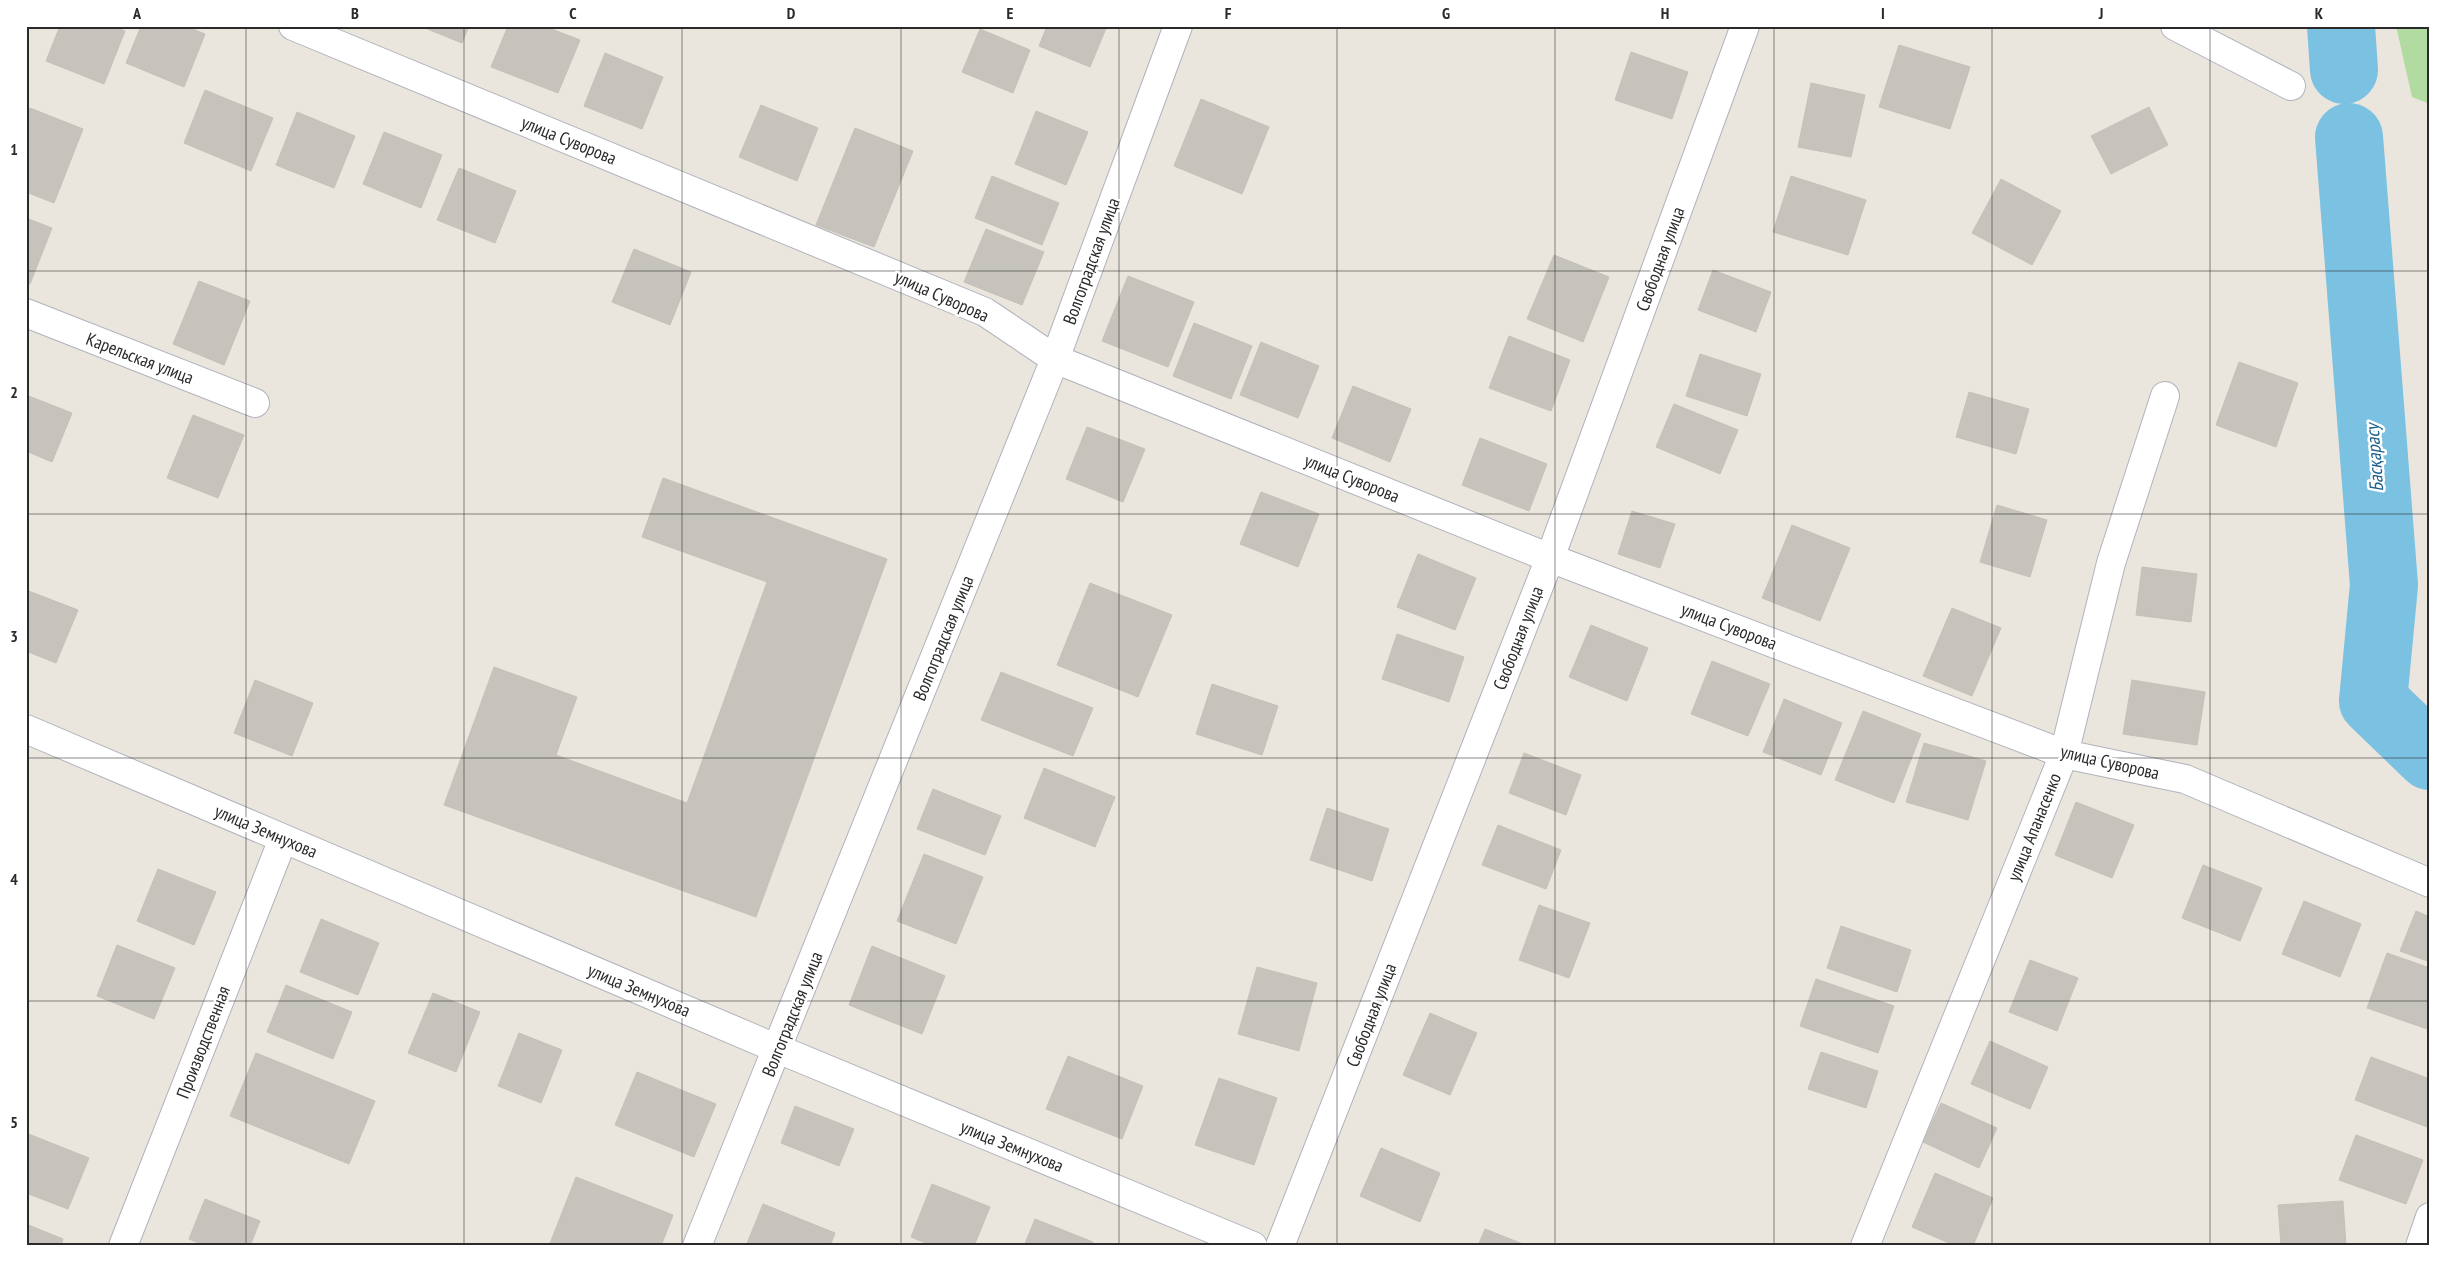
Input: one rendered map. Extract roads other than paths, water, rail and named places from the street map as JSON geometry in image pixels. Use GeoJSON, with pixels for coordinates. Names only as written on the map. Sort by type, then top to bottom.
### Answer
{"type":"FeatureCollection","features":[{"type":"Feature","properties":{"kind":"street","name":"улица Суворова"},"geometry":{"type":"LineString","coordinates":[[294,26],[985,312],[1055,359],[1550,558],[2064,754],[2185,779],[2430,883]]}},
{"type":"Feature","properties":{"kind":"street","name":"Волгоградская улица"},"geometry":{"type":"LineString","coordinates":[[697,1246],[1055,359],[1178,26]]}},
{"type":"Feature","properties":{"kind":"street","name":"Свободная улица"},"geometry":{"type":"LineString","coordinates":[[1280,1246],[1550,558],[1745,26]]}},
{"type":"Feature","properties":{"kind":"street"},"geometry":{"type":"LineString","coordinates":[[2175,26],[2291,86]]}},
{"type":"Feature","properties":{"kind":"street","name":"Карельская улица"},"geometry":{"type":"LineString","coordinates":[[26,313],[255,403]]}},
{"type":"Feature","properties":{"kind":"street","name":"улица Апанасенко"},"geometry":{"type":"LineString","coordinates":[[1865,1246],[2064,754],[2111,563],[2165,396]]}},
{"type":"Feature","properties":{"kind":"street","name":"улица Земнухова"},"geometry":{"type":"LineString","coordinates":[[26,729],[778,1049],[1253,1246]]}},
{"type":"Feature","properties":{"kind":"street","name":"Производственная"},"geometry":{"type":"LineString","coordinates":[[123,1246],[283,838]]}},
{"type":"Feature","properties":{"kind":"street"},"geometry":{"type":"LineString","coordinates":[[2420,1246],[2430,1218]]}},
{"type":"Feature","properties":{"kind":"waterway","name":"Басқарасу"},"geometry":{"type":"LineString","coordinates":[[2341,26],[2344,70]]}},
{"type":"Feature","properties":{"kind":"waterway","name":"Басқарасу"},"geometry":{"type":"LineString","coordinates":[[2349,137],[2384,585],[2373,701],[2430,756]]}}]}
